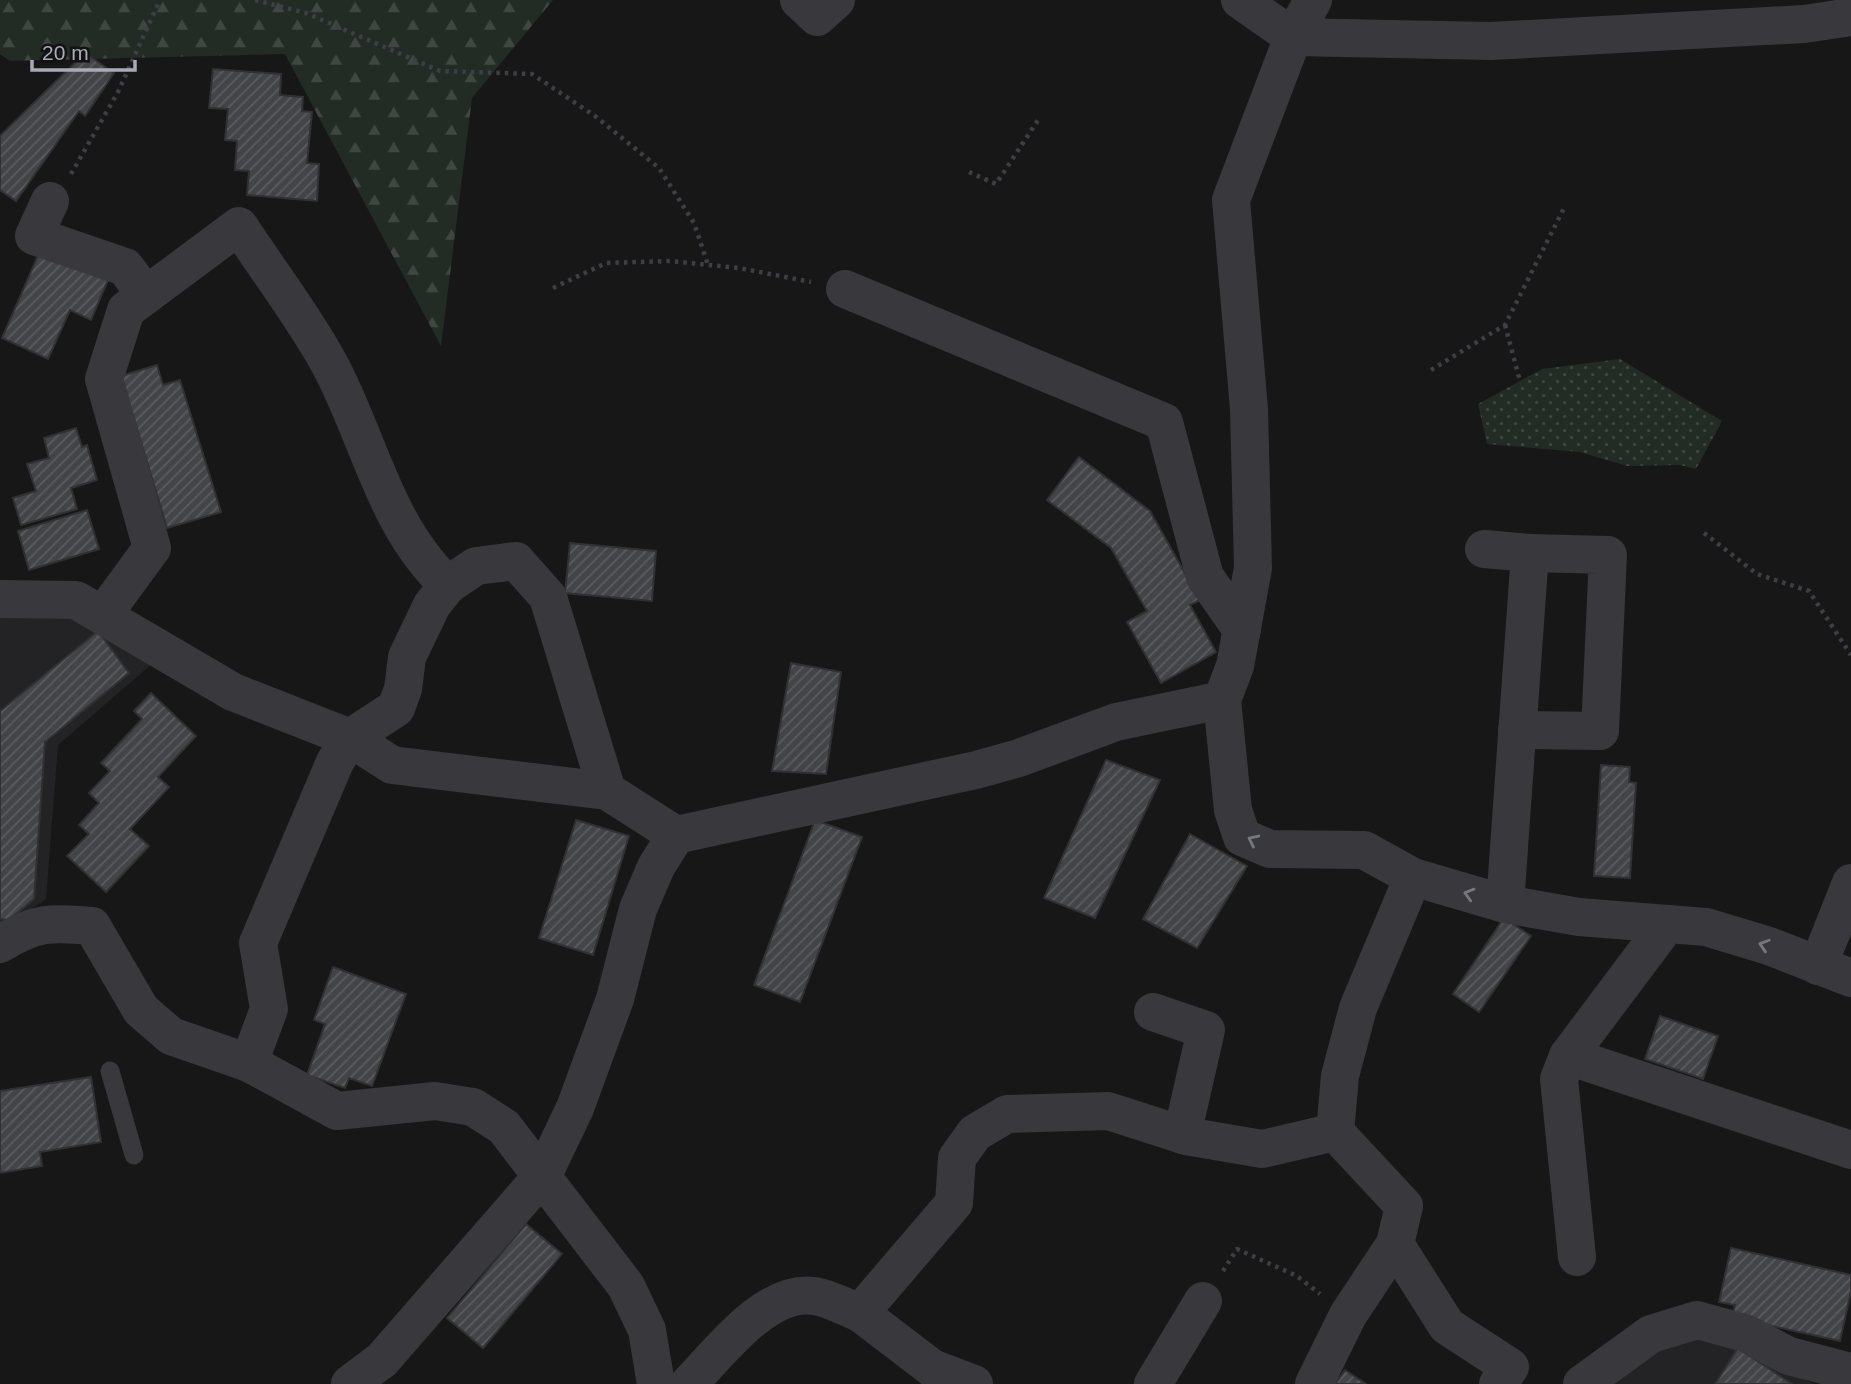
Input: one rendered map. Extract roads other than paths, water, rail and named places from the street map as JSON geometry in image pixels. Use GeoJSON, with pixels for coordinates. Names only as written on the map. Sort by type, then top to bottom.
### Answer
{"type":"FeatureCollection","features":[{"type":"Feature","properties":{"kind":"street"},"geometry":{"type":"LineString","coordinates":[[799,0],[817,17],[836,0]]}},
{"type":"Feature","properties":{"kind":"street"},"geometry":{"type":"LineString","coordinates":[[1240,0],[1293,37],[1491,41],[1804,24],[1851,17]]}},
{"type":"Feature","properties":{"kind":"street"},"geometry":{"type":"LineString","coordinates":[[1313,0],[1293,37],[1231,200],[1249,409],[1253,568],[1235,666],[1222,700],[1233,810],[1242,836],[1270,849],[1364,850],[1413,877],[1505,904],[1579,917],[1706,927],[1769,946],[1834,972],[1851,883]]}},
{"type":"Feature","properties":{"kind":"street"},"geometry":{"type":"LineString","coordinates":[[50,201],[34,236],[125,267],[146,295]]}},
{"type":"Feature","properties":{"kind":"street"},"geometry":{"type":"LineString","coordinates":[[103,615],[152,548],[104,379],[126,310],[239,226],[330,365],[404,534],[423,562],[448,585]]}},
{"type":"Feature","properties":{"kind":"street"},"geometry":{"type":"LineString","coordinates":[[845,289],[1164,422],[1205,577],[1242,630]]}},
{"type":"Feature","properties":{"kind":"street"},"geometry":{"type":"LineString","coordinates":[[1485,548],[1530,553],[1608,555],[1600,731],[1517,730]]}},
{"type":"Feature","properties":{"kind":"street"},"geometry":{"type":"LineString","coordinates":[[1505,904],[1530,553]]}},
{"type":"Feature","properties":{"kind":"street"},"geometry":{"type":"LineString","coordinates":[[249,1062],[269,1009],[258,943],[335,762],[350,738],[396,708],[403,689],[407,657],[432,605],[448,585],[476,566],[516,561],[548,597],[607,791]]}},
{"type":"Feature","properties":{"kind":"street"},"geometry":{"type":"LineString","coordinates":[[0,598],[76,600],[233,692],[350,738],[392,765],[448,774],[607,791],[676,835],[975,770],[1019,758],[1116,722],[1222,700]]}},
{"type":"Feature","properties":{"kind":"street"},"geometry":{"type":"LineString","coordinates":[[350,1384],[383,1360],[543,1175],[575,1108],[615,999],[638,909],[656,867],[676,835]]}},
{"type":"Feature","properties":{"kind":"street"},"geometry":{"type":"LineString","coordinates":[[1314,1384],[1348,1315],[1395,1244],[1404,1206],[1335,1132],[1340,1076],[1358,1008],[1413,877]]}},
{"type":"Feature","properties":{"kind":"street"},"geometry":{"type":"LineString","coordinates":[[0,944],[26,927],[52,922],[92,926],[141,1010],[171,1036],[249,1062],[337,1111],[435,1101],[473,1107],[505,1127],[626,1286],[647,1330],[656,1384]]}},
{"type":"Feature","properties":{"kind":"street"},"geometry":{"type":"LineString","coordinates":[[1577,1257],[1559,1079],[1568,1056],[1667,923]]}},
{"type":"Feature","properties":{"kind":"street"},"geometry":{"type":"LineString","coordinates":[[1153,1012],[1206,1031],[1182,1135]]}},
{"type":"Feature","properties":{"kind":"street"},"geometry":{"type":"LineString","coordinates":[[1568,1056],[1851,1150]]}},
{"type":"Feature","properties":{"kind":"street"},"geometry":{"type":"LineString","coordinates":[[860,1312],[954,1203],[957,1158],[975,1133],[1007,1114],[1108,1111],[1182,1135],[1262,1149],[1335,1132]]}},
{"type":"Feature","properties":{"kind":"street"},"geometry":{"type":"LineString","coordinates":[[1395,1244],[1447,1326],[1510,1367],[1499,1384]]}},
{"type":"Feature","properties":{"kind":"street"},"geometry":{"type":"LineString","coordinates":[[689,1384],[757,1314],[785,1299],[813,1296],[860,1312],[932,1368],[974,1384]]}},
{"type":"Feature","properties":{"kind":"street"},"geometry":{"type":"LineString","coordinates":[[1153,1384],[1203,1300]]}},
{"type":"Feature","properties":{"kind":"street"},"geometry":{"type":"LineString","coordinates":[[1581,1384],[1651,1334],[1697,1320],[1745,1333],[1789,1356],[1851,1372]]}},
{"type":"Feature","properties":{"kind":"lane"},"geometry":{"type":"LineString","coordinates":[[110,1071],[134,1155]]}}]}
